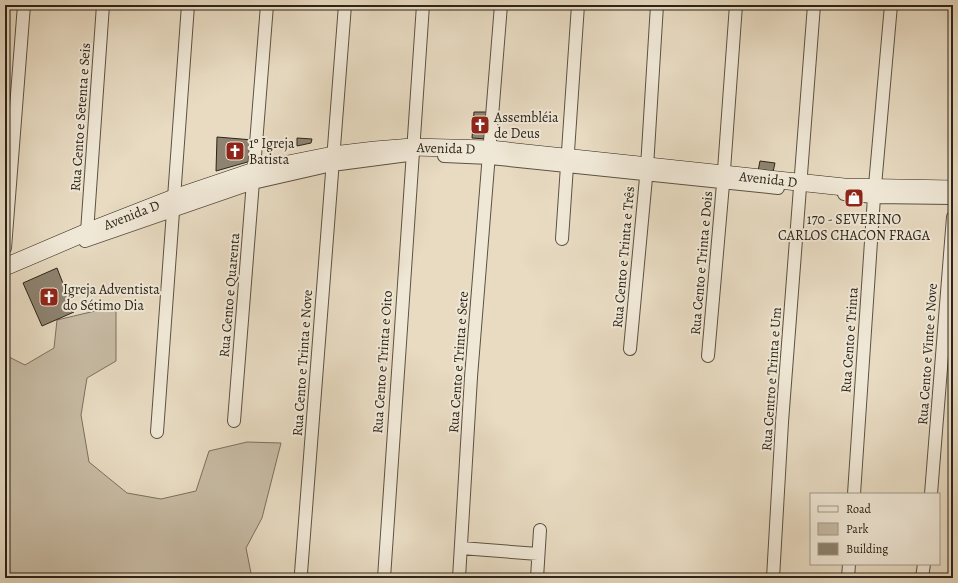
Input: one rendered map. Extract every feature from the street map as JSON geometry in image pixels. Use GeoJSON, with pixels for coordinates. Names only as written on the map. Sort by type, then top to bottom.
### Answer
{"type":"FeatureCollection","features":[{"type":"Feature","properties":{"kind":"street"},"geometry":{"type":"LineString","coordinates":[[5,248],[24,5]]}},
{"type":"Feature","properties":{"kind":"street","name":"Rua Cento e Setenta e Seis"},"geometry":{"type":"LineString","coordinates":[[86,232],[103,5]]}},
{"type":"Feature","properties":{"kind":"street"},"geometry":{"type":"LineString","coordinates":[[157,432],[188,5]]}},
{"type":"Feature","properties":{"kind":"street","name":"Rua Cento e Quarenta"},"geometry":{"type":"LineString","coordinates":[[234,421],[267,5]]}},
{"type":"Feature","properties":{"kind":"street","name":"Rua Cento e Trinta e Nove"},"geometry":{"type":"LineString","coordinates":[[301,573],[344,5]]}},
{"type":"Feature","properties":{"kind":"street","name":"Rua Cento e Trinta e Oito"},"geometry":{"type":"LineString","coordinates":[[384,578],[423,5]]}},
{"type":"Feature","properties":{"kind":"street","name":"Rua Cento e Trinta e Sete"},"geometry":{"type":"LineString","coordinates":[[459,578],[471,377],[501,5]]}},
{"type":"Feature","properties":{"kind":"street"},"geometry":{"type":"LineString","coordinates":[[562,238],[566,162],[578,5]]}},
{"type":"Feature","properties":{"kind":"street","name":"Rua Cento e Trinta e Três"},"geometry":{"type":"LineString","coordinates":[[630,349],[646,171],[657,5]]}},
{"type":"Feature","properties":{"kind":"street","name":"Rua Cento e Trinta e Dois"},"geometry":{"type":"LineString","coordinates":[[708,356],[724,179],[736,5]]}},
{"type":"Feature","properties":{"kind":"street","name":"Rua Centro e Trinta e Um"},"geometry":{"type":"LineString","coordinates":[[773,578],[782,422],[814,5]]}},
{"type":"Feature","properties":{"kind":"street","name":"Rua Cento e Trinta"},"geometry":{"type":"LineString","coordinates":[[854,493],[875,193],[891,5]]}},
{"type":"Feature","properties":{"kind":"street","name":"Avenida D"},"geometry":{"type":"LineString","coordinates":[[5,270],[86,232],[254,177],[333,160],[412,151],[490,154],[724,179],[875,193],[953,198]]}},
{"type":"Feature","properties":{"kind":"street","name":"Avenida D"},"geometry":{"type":"LineString","coordinates":[[875,193],[953,189]]}},
{"type":"Feature","properties":{"kind":"street","name":"Avenida D"},"geometry":{"type":"LineString","coordinates":[[5,270],[64,249],[173,204]]}},
{"type":"Feature","properties":{"kind":"street","name":"Rua Cento e Vinte e Nove"},"geometry":{"type":"LineString","coordinates":[[931,493],[953,217]]}},
{"type":"Feature","properties":{"kind":"street"},"geometry":{"type":"LineString","coordinates":[[537,578],[540,530]]}},
{"type":"Feature","properties":{"kind":"street"},"geometry":{"type":"LineString","coordinates":[[461,548],[538,554]]}},
{"type":"Feature","properties":{"kind":"street"},"geometry":{"type":"LineString","coordinates":[[848,578],[849,565]]}},
{"type":"Feature","properties":{"kind":"street"},"geometry":{"type":"LineString","coordinates":[[922,578],[924,565]]}},
{"type":"Feature","properties":{"kind":"green space"},"geometry":{"type":"Polygon","coordinates":[[[95,311],[116,311],[116,361],[87,378],[81,415],[89,462],[127,493],[161,499],[196,491],[209,451],[247,442],[281,443],[262,518],[246,548],[252,578],[5,578],[5,355],[25,365],[54,348],[57,320],[95,311]]]}},
{"type":"Feature","properties":{"kind":"building","name":"Assembléia de Deus"},"geometry":{"type":"Polygon","coordinates":[[[474,112],[488,112],[487,139],[472,138],[474,112]]]}},
{"type":"Feature","properties":{"kind":"building","name":"1º Igreja Batista"},"geometry":{"type":"Polygon","coordinates":[[[217,137],[253,140],[251,161],[216,171],[217,137]]]}},
{"type":"Feature","properties":{"kind":"building"},"geometry":{"type":"Polygon","coordinates":[[[297,138],[312,139],[311,143],[297,146],[297,138]]]}},
{"type":"Feature","properties":{"kind":"building"},"geometry":{"type":"Polygon","coordinates":[[[760,161],[775,163],[773,172],[758,171],[760,161]]]}},
{"type":"Feature","properties":{"kind":"building","name":"Igreja Adventista do Sétimo Dia"},"geometry":{"type":"Polygon","coordinates":[[[57,268],[74,312],[42,326],[23,283],[57,268]]]}},
{"type":"Feature","properties":{"kind":"place","name":"Assembléia de Deus"},"geometry":{"type":"Point","coordinates":[480,125]}},
{"type":"Feature","properties":{"kind":"place","name":"1º Igreja Batista"},"geometry":{"type":"Point","coordinates":[235,151]}},
{"type":"Feature","properties":{"kind":"place","name":"170 - SEVERINO CARLOS CHACON FRAGA"},"geometry":{"type":"Point","coordinates":[854,198]}},
{"type":"Feature","properties":{"kind":"place","name":"Igreja Adventista do Sétimo Dia"},"geometry":{"type":"Point","coordinates":[49,297]}}]}
